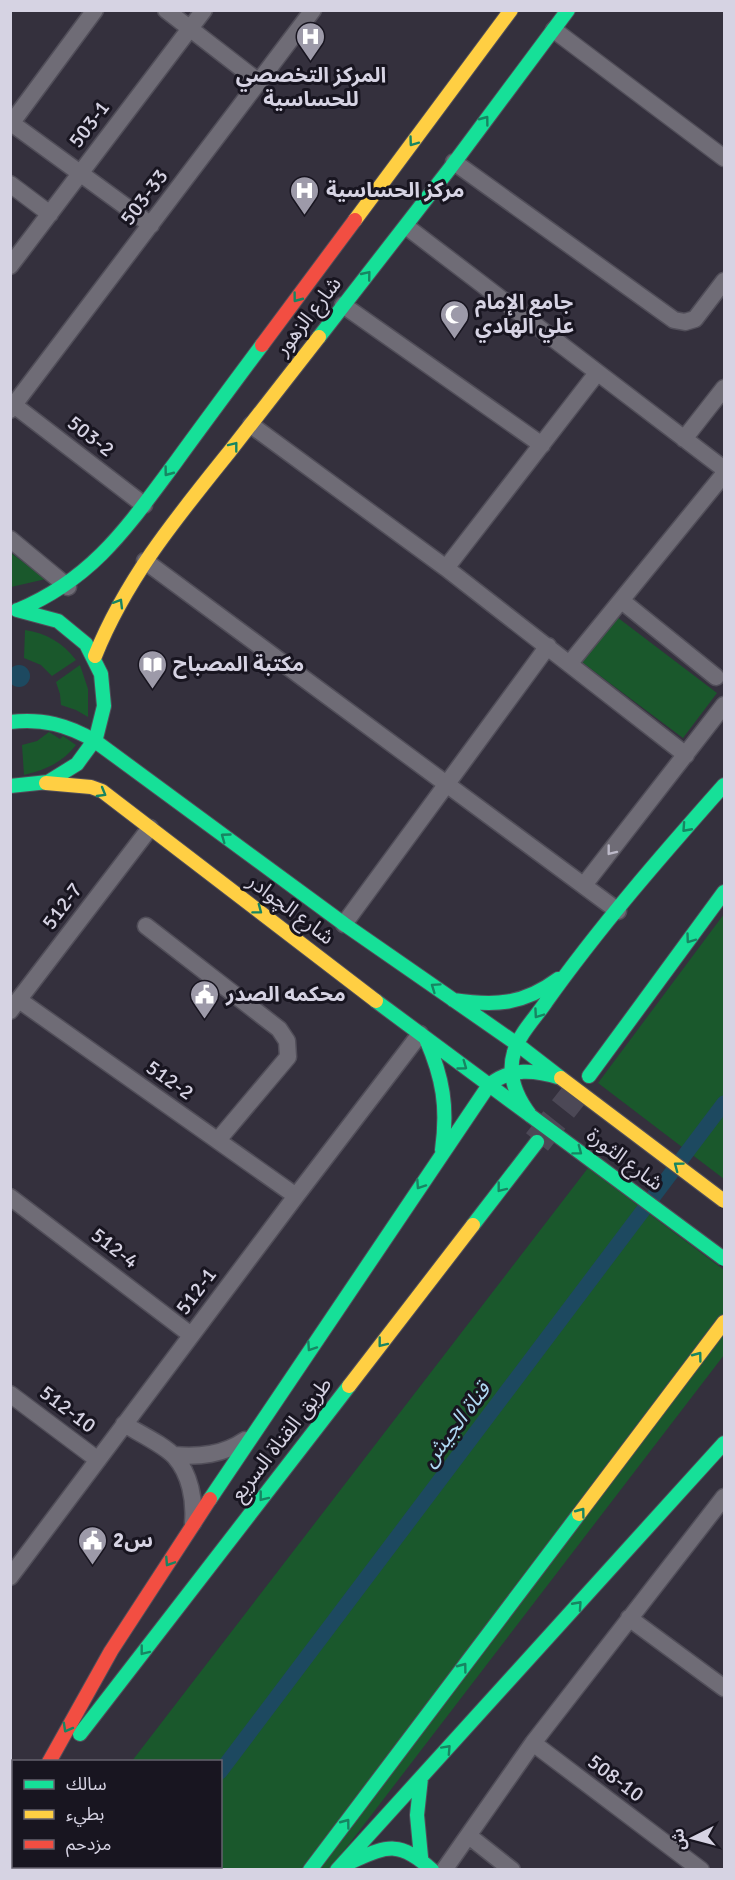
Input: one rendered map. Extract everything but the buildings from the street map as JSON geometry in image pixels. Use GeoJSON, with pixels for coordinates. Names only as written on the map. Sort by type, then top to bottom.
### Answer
{"type":"FeatureCollection","features":[{"type":"Feature","properties":{"kind":"main road","name":"شارع الزهور"},"geometry":{"type":"LineString","coordinates":[[14,610],[43,600],[68,587],[93,566],[123,533],[511,10]]}},
{"type":"Feature","properties":{"kind":"main road","name":"شارع الزهور"},"geometry":{"type":"LineString","coordinates":[[95,656],[104,630],[145,561],[343,305],[407,227],[568,10]]}},
{"type":"Feature","properties":{"kind":"main road"},"geometry":{"type":"LineString","coordinates":[[14,610],[41,613],[63,622],[81,637],[95,656],[105,684],[105,713],[95,741],[82,759],[65,773],[46,783],[15,788]]}},
{"type":"Feature","properties":{"kind":"main road","name":"شارع الچوادر"},"geometry":{"type":"LineString","coordinates":[[10,722],[40,720],[78,730],[344,924],[530,1054]]}},
{"type":"Feature","properties":{"kind":"main road","name":"شارع الچوادر"},"geometry":{"type":"LineString","coordinates":[[46,783],[91,787],[102,791],[501,1094]]}},
{"type":"Feature","properties":{"kind":"main road"},"geometry":{"type":"LineString","coordinates":[[531,1116],[519,1099],[514,1074],[513,1056],[517,1044],[569,970],[673,843],[724,785]]}},
{"type":"Feature","properties":{"kind":"main road"},"geometry":{"type":"LineString","coordinates":[[589,1076],[724,892]]}},
{"type":"Feature","properties":{"kind":"main road"},"geometry":{"type":"LineString","coordinates":[[453,1000],[484,1006],[516,1002],[545,990],[569,970]]}},
{"type":"Feature","properties":{"kind":"main road"},"geometry":{"type":"LineString","coordinates":[[423,1037],[438,1066],[445,1095],[446,1124],[441,1153]]}},
{"type":"Feature","properties":{"kind":"main road","name":"شارع الثورة"},"geometry":{"type":"LineString","coordinates":[[530,1054],[724,1201]]}},
{"type":"Feature","properties":{"kind":"main road"},"geometry":{"type":"LineString","coordinates":[[50,1760],[104,1662],[253,1434],[489,1085],[495,1079],[534,1071],[561,1078]]}},
{"type":"Feature","properties":{"kind":"main road","name":"شارع الثورة"},"geometry":{"type":"LineString","coordinates":[[501,1094],[724,1259]]}},
{"type":"Feature","properties":{"kind":"main road","name":"طريق القناة السريع"},"geometry":{"type":"LineString","coordinates":[[60,1760],[537,1142]]}},
{"type":"Feature","properties":{"kind":"main road"},"geometry":{"type":"LineString","coordinates":[[310,1869],[724,1322]]}},
{"type":"Feature","properties":{"kind":"main road"},"geometry":{"type":"LineString","coordinates":[[338,1868],[724,1443]]}},
{"type":"Feature","properties":{"kind":"main road"},"geometry":{"type":"LineString","coordinates":[[421,1778],[417,1815],[421,1857]]}},
{"type":"Feature","properties":{"kind":"main road"},"geometry":{"type":"LineString","coordinates":[[338,1868],[391,1847],[408,1850],[421,1857],[432,1869]]}},
{"type":"Feature","properties":{"kind":"street"},"geometry":{"type":"LineString","coordinates":[[95,10],[11,123],[151,225]]}},
{"type":"Feature","properties":{"kind":"street"},"geometry":{"type":"LineString","coordinates":[[166,10],[259,82]]}},
{"type":"Feature","properties":{"kind":"street","name":"503-1"},"geometry":{"type":"LineString","coordinates":[[10,266],[204,10]]}},
{"type":"Feature","properties":{"kind":"street","name":"503-33"},"geometry":{"type":"LineString","coordinates":[[12,406],[313,10]]}},
{"type":"Feature","properties":{"kind":"street"},"geometry":{"type":"LineString","coordinates":[[554,30],[724,158]]}},
{"type":"Feature","properties":{"kind":"street"},"geometry":{"type":"LineString","coordinates":[[454,162],[674,320],[685,322],[695,318],[724,281]]}},
{"type":"Feature","properties":{"kind":"street"},"geometry":{"type":"LineString","coordinates":[[10,184],[50,214]]}},
{"type":"Feature","properties":{"kind":"street"},"geometry":{"type":"LineString","coordinates":[[407,227],[724,469]]}},
{"type":"Feature","properties":{"kind":"street"},"geometry":{"type":"LineString","coordinates":[[343,305],[542,445]]}},
{"type":"Feature","properties":{"kind":"street"},"geometry":{"type":"LineString","coordinates":[[446,568],[597,373]]}},
{"type":"Feature","properties":{"kind":"street"},"geometry":{"type":"LineString","coordinates":[[684,439],[724,388]]}},
{"type":"Feature","properties":{"kind":"street","name":"503-2"},"geometry":{"type":"LineString","coordinates":[[12,406],[144,504]]}},
{"type":"Feature","properties":{"kind":"street"},"geometry":{"type":"LineString","coordinates":[[251,424],[446,568],[686,754]]}},
{"type":"Feature","properties":{"kind":"street"},"geometry":{"type":"LineString","coordinates":[[570,663],[724,474]]}},
{"type":"Feature","properties":{"kind":"street"},"geometry":{"type":"LineString","coordinates":[[10,539],[68,587]]}},
{"type":"Feature","properties":{"kind":"street"},"geometry":{"type":"LineString","coordinates":[[145,561],[618,911]]}},
{"type":"Feature","properties":{"kind":"street"},"geometry":{"type":"LineString","coordinates":[[622,601],[716,677]]}},
{"type":"Feature","properties":{"kind":"street"},"geometry":{"type":"LineString","coordinates":[[344,924],[548,646]]}},
{"type":"Feature","properties":{"kind":"street"},"geometry":{"type":"LineString","coordinates":[[584,885],[724,705]]}},
{"type":"Feature","properties":{"kind":"street","name":"512-7"},"geometry":{"type":"LineString","coordinates":[[15,1006],[150,828]]}},
{"type":"Feature","properties":{"kind":"street"},"geometry":{"type":"LineString","coordinates":[[146,926],[279,1029],[287,1041],[288,1057],[218,1140]]}},
{"type":"Feature","properties":{"kind":"street","name":"512-2"},"geometry":{"type":"LineString","coordinates":[[15,1006],[218,1140],[296,1196]]}},
{"type":"Feature","properties":{"kind":"street","name":"512-1"},"geometry":{"type":"LineString","coordinates":[[10,1576],[296,1196],[423,1037]]}},
{"type":"Feature","properties":{"kind":"street","name":"512-4"},"geometry":{"type":"LineString","coordinates":[[10,1197],[192,1335]]}},
{"type":"Feature","properties":{"kind":"street","name":"512-10"},"geometry":{"type":"LineString","coordinates":[[10,1394],[98,1460]]}},
{"type":"Feature","properties":{"kind":"street"},"geometry":{"type":"LineString","coordinates":[[124,1424],[174,1455],[191,1489],[192,1528]]}},
{"type":"Feature","properties":{"kind":"street"},"geometry":{"type":"LineString","coordinates":[[174,1455],[202,1456],[216,1453],[242,1442],[253,1434]]}},
{"type":"Feature","properties":{"kind":"street"},"geometry":{"type":"LineString","coordinates":[[444,1869],[533,1743],[724,1497]]}},
{"type":"Feature","properties":{"kind":"street"},"geometry":{"type":"LineString","coordinates":[[628,1618],[724,1688]]}},
{"type":"Feature","properties":{"kind":"street","name":"508-10"},"geometry":{"type":"LineString","coordinates":[[533,1743],[701,1869]]}},
{"type":"Feature","properties":{"kind":"street"},"geometry":{"type":"LineString","coordinates":[[469,1836],[512,1869]]}},
{"type":"Feature","properties":{"kind":"green space"},"geometry":{"type":"Polygon","coordinates":[[[11,553],[46,579],[11,587],[11,553]]]}},
{"type":"Feature","properties":{"kind":"green space"},"geometry":{"type":"Polygon","coordinates":[[[613,614],[717,693],[683,738],[579,660],[613,614]]]}},
{"type":"Feature","properties":{"kind":"green space"},"geometry":{"type":"Polygon","coordinates":[[[25,630],[54,640],[76,660],[52,676],[41,665],[24,658],[25,630]]]}},
{"type":"Feature","properties":{"kind":"green space"},"geometry":{"type":"Polygon","coordinates":[[[80,665],[88,689],[88,717],[61,705],[56,682],[80,665]]]}},
{"type":"Feature","properties":{"kind":"green space"},"geometry":{"type":"Polygon","coordinates":[[[49,732],[60,739],[63,736],[76,745],[65,757],[53,765],[24,775],[22,745],[37,741],[49,732]]]}},
{"type":"Feature","properties":{"kind":"green space"},"geometry":{"type":"Polygon","coordinates":[[[724,914],[724,1179],[598,1083],[724,914]]]}},
{"type":"Feature","properties":{"kind":"green space"},"geometry":{"type":"Polygon","coordinates":[[[588,1168],[724,1270],[724,1355],[330,1869],[49,1870],[50,1868],[222,1868],[222,1760],[133,1760],[588,1168]]]}},
{"type":"Feature","properties":{"kind":"water"},"geometry":{"type":"Polygon","coordinates":[[[19,665],[27,668],[30,676],[27,684],[19,687],[11,684],[8,676],[11,668],[19,665]]]}},
{"type":"Feature","properties":{"kind":"waterway","name":"قناة الجيش"},"geometry":{"type":"LineString","coordinates":[[222,1769],[724,1103]]}},
{"type":"Feature","properties":{"kind":"tunnel"},"geometry":{"type":"LineString","coordinates":[[537,1142],[589,1076]]}},
{"type":"Feature","properties":{"kind":"traffic: fast"},"geometry":{"type":"LineString","coordinates":[[319,337],[451,167],[568,10]]}},
{"type":"Feature","properties":{"kind":"traffic: fast"},"geometry":{"type":"LineString","coordinates":[[18,610],[45,597],[68,582],[89,566],[125,529],[262,345]]}},
{"type":"Feature","properties":{"kind":"traffic: fast"},"geometry":{"type":"LineString","coordinates":[[10,786],[48,782],[77,764],[96,738],[104,706],[101,674],[86,644],[58,621],[17,610]]}},
{"type":"Feature","properties":{"kind":"traffic: fast"},"geometry":{"type":"LineString","coordinates":[[10,722],[33,721],[54,724],[95,741],[344,924],[517,1044],[561,1078]]}},
{"type":"Feature","properties":{"kind":"traffic: fast"},"geometry":{"type":"LineString","coordinates":[[531,1116],[521,1102],[513,1078],[512,1061],[520,1039],[610,918],[724,785]]}},
{"type":"Feature","properties":{"kind":"traffic: fast"},"geometry":{"type":"LineString","coordinates":[[589,1076],[724,892]]}},
{"type":"Feature","properties":{"kind":"traffic: fast"},"geometry":{"type":"LineString","coordinates":[[453,1000],[482,1003],[508,1002],[533,994],[558,979]]}},
{"type":"Feature","properties":{"kind":"traffic: fast"},"geometry":{"type":"LineString","coordinates":[[376,1001],[531,1116]]}},
{"type":"Feature","properties":{"kind":"traffic: fast"},"geometry":{"type":"LineString","coordinates":[[426,1039],[437,1067],[443,1093],[442,1150]]}},
{"type":"Feature","properties":{"kind":"traffic: fast"},"geometry":{"type":"LineString","coordinates":[[210,1499],[489,1085],[506,1075],[524,1072],[542,1073],[561,1078]]}},
{"type":"Feature","properties":{"kind":"traffic: fast"},"geometry":{"type":"LineString","coordinates":[[531,1116],[724,1259]]}},
{"type":"Feature","properties":{"kind":"traffic: fast"},"geometry":{"type":"LineString","coordinates":[[473,1225],[537,1142]]}},
{"type":"Feature","properties":{"kind":"traffic: fast"},"geometry":{"type":"LineString","coordinates":[[80,1734],[349,1386]]}},
{"type":"Feature","properties":{"kind":"traffic: fast"},"geometry":{"type":"LineString","coordinates":[[337,1870],[724,1443]]}},
{"type":"Feature","properties":{"kind":"traffic: fast"},"geometry":{"type":"LineString","coordinates":[[310,1870],[579,1514]]}},
{"type":"Feature","properties":{"kind":"traffic: fast"},"geometry":{"type":"LineString","coordinates":[[421,1778],[417,1815],[421,1857]]}},
{"type":"Feature","properties":{"kind":"traffic: fast"},"geometry":{"type":"LineString","coordinates":[[346,1864],[371,1853],[391,1849],[409,1853],[432,1870]]}},
{"type":"Feature","properties":{"kind":"traffic: slow"},"geometry":{"type":"LineString","coordinates":[[355,220],[511,10]]}},
{"type":"Feature","properties":{"kind":"traffic: slow"},"geometry":{"type":"LineString","coordinates":[[95,656],[122,600],[155,549],[319,337]]}},
{"type":"Feature","properties":{"kind":"traffic: slow"},"geometry":{"type":"LineString","coordinates":[[46,783],[91,787],[102,791],[376,1001]]}},
{"type":"Feature","properties":{"kind":"traffic: slow"},"geometry":{"type":"LineString","coordinates":[[561,1078],[724,1201]]}},
{"type":"Feature","properties":{"kind":"traffic: slow"},"geometry":{"type":"LineString","coordinates":[[349,1386],[473,1225]]}},
{"type":"Feature","properties":{"kind":"traffic: slow"},"geometry":{"type":"LineString","coordinates":[[579,1514],[724,1322]]}},
{"type":"Feature","properties":{"kind":"traffic: jam"},"geometry":{"type":"LineString","coordinates":[[262,345],[355,220]]}},
{"type":"Feature","properties":{"kind":"traffic: jam"},"geometry":{"type":"LineString","coordinates":[[50,1760],[111,1651],[210,1499]]}},
{"type":"Feature","properties":{"kind":"place","name":"المركز التخصصي للحساسية"},"geometry":{"type":"Point","coordinates":[311,62]}},
{"type":"Feature","properties":{"kind":"place","name":"مركز الحساسية"},"geometry":{"type":"Point","coordinates":[305,216]}},
{"type":"Feature","properties":{"kind":"place","name":"جامع الإمام علي الهادي"},"geometry":{"type":"Point","coordinates":[454,340]}},
{"type":"Feature","properties":{"kind":"place","name":"مكتبة المصباح"},"geometry":{"type":"Point","coordinates":[152,690]}},
{"type":"Feature","properties":{"kind":"place","name":"محكمه الصدر"},"geometry":{"type":"Point","coordinates":[205,1020]}},
{"type":"Feature","properties":{"kind":"place","name":"س2"},"geometry":{"type":"Point","coordinates":[92,1566]}}]}
